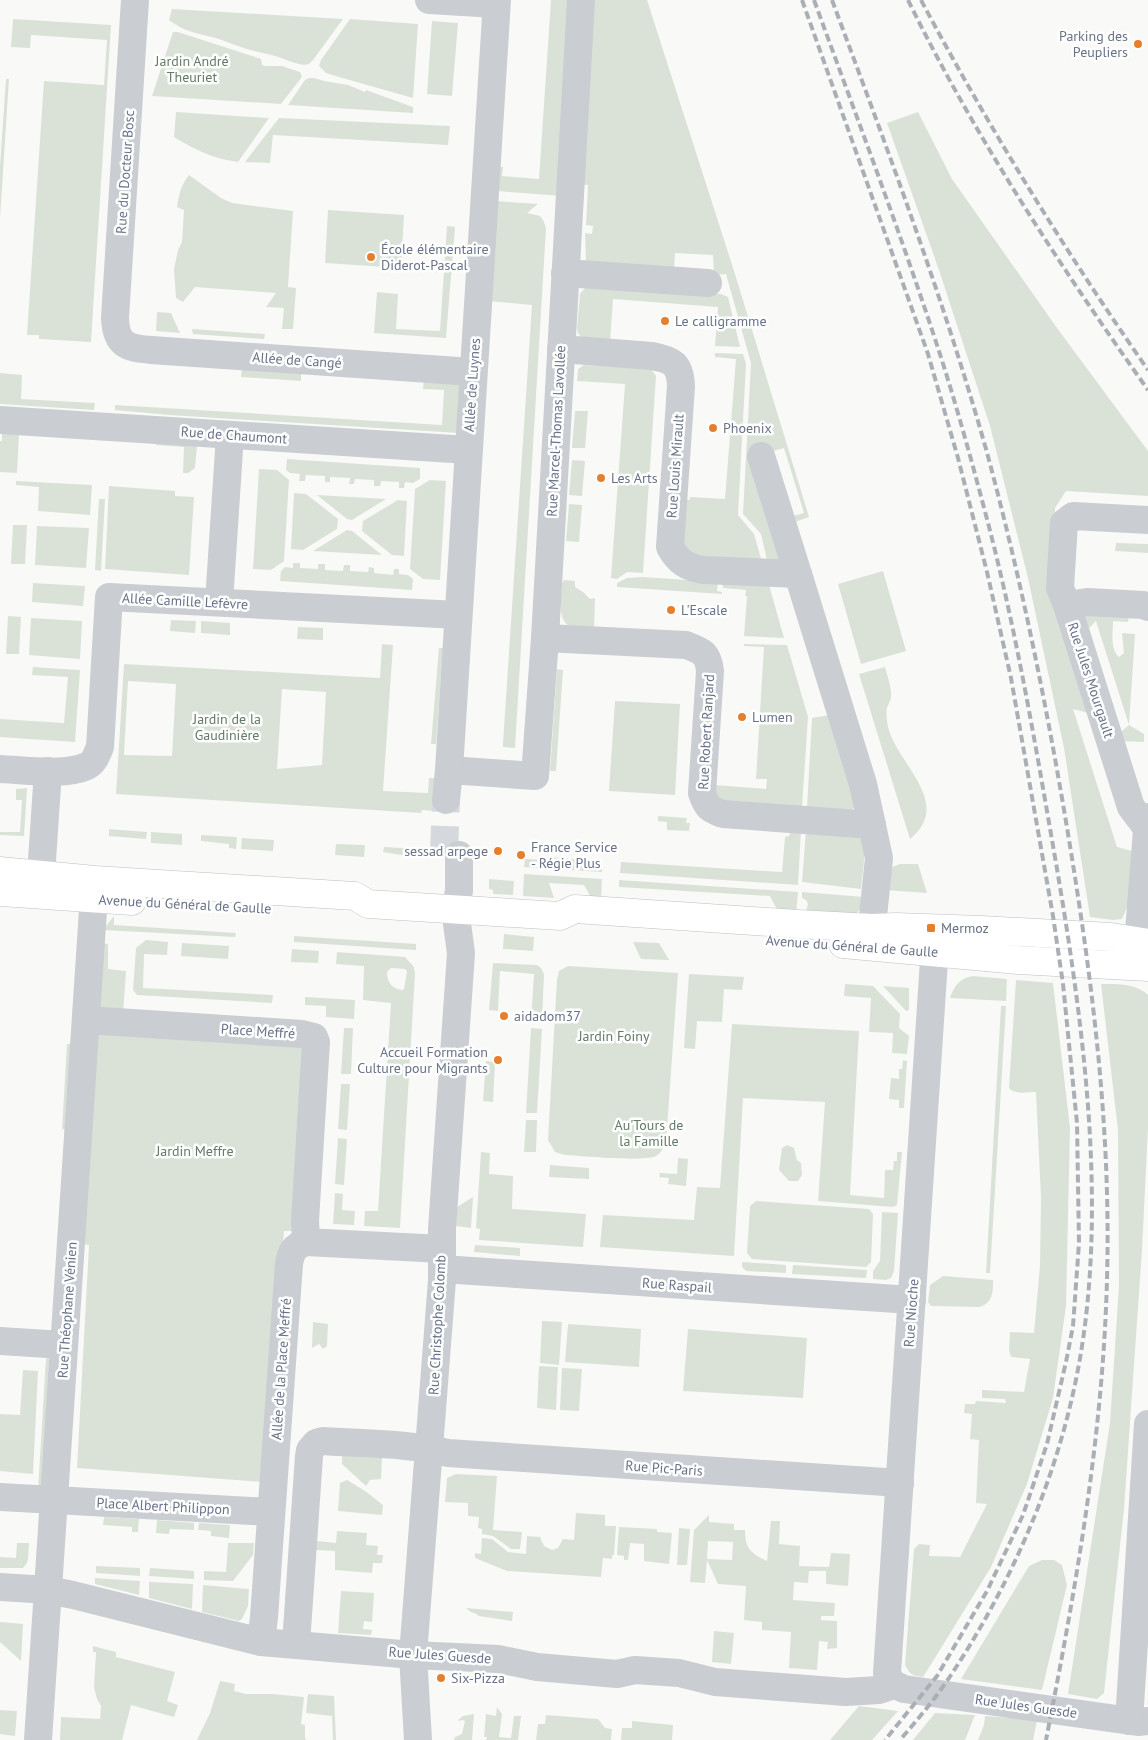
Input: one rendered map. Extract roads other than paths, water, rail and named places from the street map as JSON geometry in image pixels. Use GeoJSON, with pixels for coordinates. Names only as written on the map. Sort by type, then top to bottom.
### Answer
{"type":"FeatureCollection","features":[{"type":"Feature","properties":{"kind":"main road","name":"Avenue du Général de Gaulle"},"geometry":{"type":"LineString","coordinates":[[0,871],[41,875],[94,890]]}},
{"type":"Feature","properties":{"kind":"main road","name":"Avenue du Général de Gaulle"},"geometry":{"type":"LineString","coordinates":[[0,892],[94,890],[350,914],[368,904],[455,909],[560,916],[573,926],[935,940],[1111,937],[1148,943]]}},
{"type":"Feature","properties":{"kind":"main road","name":"Avenue du Général de Gaulle"},"geometry":{"type":"LineString","coordinates":[[935,940],[1018,960],[1148,967]]}},
{"type":"Feature","properties":{"kind":"street","name":"Rue du Docteur Bosc"},"geometry":{"type":"LineString","coordinates":[[123,343],[116,330],[115,318],[135,0]]}},
{"type":"Feature","properties":{"kind":"street"},"geometry":{"type":"LineString","coordinates":[[429,0],[497,2]]}},
{"type":"Feature","properties":{"kind":"street","name":"Rue Marcel-Thomas Lavollée"},"geometry":{"type":"LineString","coordinates":[[449,770],[535,776],[545,638],[581,0]]}},
{"type":"Feature","properties":{"kind":"street","name":"Allée de Luynes"},"geometry":{"type":"LineString","coordinates":[[454,801],[449,770],[497,2]]}},
{"type":"Feature","properties":{"kind":"street"},"geometry":{"type":"LineString","coordinates":[[565,273],[708,283]]}},
{"type":"Feature","properties":{"kind":"street","name":"Allée de Cangé"},"geometry":{"type":"LineString","coordinates":[[123,343],[130,347],[151,350],[473,372]]}},
{"type":"Feature","properties":{"kind":"street","name":"Rue Louis Mirault"},"geometry":{"type":"LineString","coordinates":[[561,350],[652,356],[666,358],[676,365],[680,375],[680,386],[670,547],[675,557],[683,564],[694,569],[798,574]]}},
{"type":"Feature","properties":{"kind":"street","name":"Rue de Chaumont"},"geometry":{"type":"LineString","coordinates":[[0,420],[468,450]]}},
{"type":"Feature","properties":{"kind":"street"},"geometry":{"type":"LineString","coordinates":[[219,602],[230,435]]}},
{"type":"Feature","properties":{"kind":"street"},"geometry":{"type":"LineString","coordinates":[[761,456],[863,784],[879,858],[871,937]]}},
{"type":"Feature","properties":{"kind":"street"},"geometry":{"type":"LineString","coordinates":[[1067,605],[1060,588],[1064,523],[1073,516],[1148,520]]}},
{"type":"Feature","properties":{"kind":"street","name":"Allée Camille Lefèvre"},"geometry":{"type":"LineString","coordinates":[[48,771],[67,771],[87,766],[93,761],[100,748],[109,597],[458,615]]}},
{"type":"Feature","properties":{"kind":"street","name":"Rue Jules Mourgault"},"geometry":{"type":"LineString","coordinates":[[1147,828],[1131,807],[1067,605],[1087,602],[1143,605],[1148,607]]}},
{"type":"Feature","properties":{"kind":"street","name":"Rue Robert Ranjard"},"geometry":{"type":"LineString","coordinates":[[545,638],[686,645],[700,651],[707,657],[710,671],[702,793],[710,809],[723,814],[872,825]]}},
{"type":"Feature","properties":{"kind":"street"},"geometry":{"type":"LineString","coordinates":[[0,769],[48,771],[41,875]]}},
{"type":"Feature","properties":{"kind":"street"},"geometry":{"type":"LineString","coordinates":[[1148,817],[1140,931],[1148,943]]}},
{"type":"Feature","properties":{"kind":"street"},"geometry":{"type":"LineString","coordinates":[[452,854],[459,891],[455,909]]}},
{"type":"Feature","properties":{"kind":"street","name":"Rue Théophane Vénien"},"geometry":{"type":"LineString","coordinates":[[38,1740],[94,890]]}},
{"type":"Feature","properties":{"kind":"street","name":"Rue Christophe Colomb"},"geometry":{"type":"LineString","coordinates":[[418,1740],[413,1655],[442,1259],[461,954],[455,909]]}},
{"type":"Feature","properties":{"kind":"street","name":"Rue Nioche"},"geometry":{"type":"LineString","coordinates":[[899,1687],[890,1680],[887,1673],[935,940]]}},
{"type":"Feature","properties":{"kind":"street","name":"Place Meffré"},"geometry":{"type":"LineString","coordinates":[[86,1020],[302,1034],[314,1037],[316,1042],[304,1221],[306,1242]]}},
{"type":"Feature","properties":{"kind":"street"},"geometry":{"type":"LineString","coordinates":[[306,1242],[442,1259]]}},
{"type":"Feature","properties":{"kind":"street","name":"Allée de la Place Meffré"},"geometry":{"type":"LineString","coordinates":[[261,1642],[288,1264],[291,1252],[298,1244],[306,1242]]}},
{"type":"Feature","properties":{"kind":"street","name":"Rue Raspail"},"geometry":{"type":"LineString","coordinates":[[442,1259],[912,1300]]}},
{"type":"Feature","properties":{"kind":"street"},"geometry":{"type":"LineString","coordinates":[[0,1341],[64,1345]]}},
{"type":"Feature","properties":{"kind":"street"},"geometry":{"type":"LineString","coordinates":[[1139,1721],[1148,1424]]}},
{"type":"Feature","properties":{"kind":"street"},"geometry":{"type":"LineString","coordinates":[[296,1644],[309,1456],[313,1446],[316,1442],[323,1441],[429,1448]]}},
{"type":"Feature","properties":{"kind":"street","name":"Rue Pic-Paris"},"geometry":{"type":"LineString","coordinates":[[429,1448],[448,1453],[900,1483]]}},
{"type":"Feature","properties":{"kind":"street","name":"Place Albert Philippon"},"geometry":{"type":"LineString","coordinates":[[0,1497],[271,1512]]}},
{"type":"Feature","properties":{"kind":"street","name":"Rue Jules Guesde"},"geometry":{"type":"LineString","coordinates":[[0,1587],[48,1590],[73,1595],[261,1642],[413,1655],[498,1659],[537,1667],[616,1674],[634,1670],[679,1673],[715,1682],[846,1692],[899,1687],[1139,1721]]}},
{"type":"Feature","properties":{"kind":"tunnel"},"geometry":{"type":"LineString","coordinates":[[444,854],[446,800]]}},
{"type":"Feature","properties":{"kind":"railway"},"geometry":{"type":"LineString","coordinates":[[802,0],[928,354],[958,458],[987,572],[1011,678],[1053,916],[1063,984],[1077,1123],[1079,1243],[1073,1326],[1047,1444],[1023,1515],[987,1591],[937,1676],[885,1740]]}},
{"type":"Feature","properties":{"kind":"railway"},"geometry":{"type":"LineString","coordinates":[[814,0],[937,345],[967,444],[1005,593],[1024,682],[1066,924],[1083,1049],[1092,1177],[1091,1241],[1087,1303],[1079,1364],[1059,1446],[1046,1486],[1031,1526],[1013,1564],[973,1639],[945,1684],[900,1740]]}},
{"type":"Feature","properties":{"kind":"railway"},"geometry":{"type":"LineString","coordinates":[[832,0],[933,279],[969,392],[999,499],[1034,649],[1054,750],[1094,1012],[1103,1118],[1108,1225],[1104,1337],[1100,1395],[1086,1511],[1068,1625],[1046,1740]]}},
{"type":"Feature","properties":{"kind":"railway"},"geometry":{"type":"LineString","coordinates":[[908,0],[961,101],[1020,200],[1148,390]]}},
{"type":"Feature","properties":{"kind":"railway"},"geometry":{"type":"LineString","coordinates":[[921,0],[973,95],[1029,188],[1087,280],[1148,370]]}},
{"type":"Feature","properties":{"kind":"place","name":"Parking des Peupliers"},"geometry":{"type":"Point","coordinates":[1138,44]}},
{"type":"Feature","properties":{"kind":"place","name":"École élémentaire Diderot-Pascal"},"geometry":{"type":"Point","coordinates":[371,257]}},
{"type":"Feature","properties":{"kind":"place","name":"Le calligramme"},"geometry":{"type":"Point","coordinates":[665,321]}},
{"type":"Feature","properties":{"kind":"place","name":"Phoenix"},"geometry":{"type":"Point","coordinates":[713,428]}},
{"type":"Feature","properties":{"kind":"place","name":"Les Arts"},"geometry":{"type":"Point","coordinates":[601,478]}},
{"type":"Feature","properties":{"kind":"place","name":"L'Escale"},"geometry":{"type":"Point","coordinates":[671,610]}},
{"type":"Feature","properties":{"kind":"place","name":"Lumen"},"geometry":{"type":"Point","coordinates":[742,717]}},
{"type":"Feature","properties":{"kind":"place","name":"sessad arpege"},"geometry":{"type":"Point","coordinates":[498,851]}},
{"type":"Feature","properties":{"kind":"place","name":"France Service - Régie Plus"},"geometry":{"type":"Point","coordinates":[521,855]}},
{"type":"Feature","properties":{"kind":"place","name":"Mermoz"},"geometry":{"type":"Point","coordinates":[931,928]}},
{"type":"Feature","properties":{"kind":"place","name":"aidadom37"},"geometry":{"type":"Point","coordinates":[504,1016]}},
{"type":"Feature","properties":{"kind":"place","name":"Accueil Formation Culture pour Migrants"},"geometry":{"type":"Point","coordinates":[498,1060]}},
{"type":"Feature","properties":{"kind":"place","name":"Six-Pizza"},"geometry":{"type":"Point","coordinates":[441,1678]}},
{"type":"Feature","properties":{"kind":"park label","name":"Jardin André Theuriet"},"geometry":{"type":"Point","coordinates":[192,69]}},
{"type":"Feature","properties":{"kind":"park label","name":"Jardin de la Gaudinière"},"geometry":{"type":"Point","coordinates":[227,728]}},
{"type":"Feature","properties":{"kind":"park label","name":"Jardin Foiny"},"geometry":{"type":"Point","coordinates":[614,1036]}},
{"type":"Feature","properties":{"kind":"park label","name":"Au'Tours de la Famille"},"geometry":{"type":"Point","coordinates":[649,1134]}},
{"type":"Feature","properties":{"kind":"park label","name":"Jardin Meffre"},"geometry":{"type":"Point","coordinates":[195,1151]}}]}
